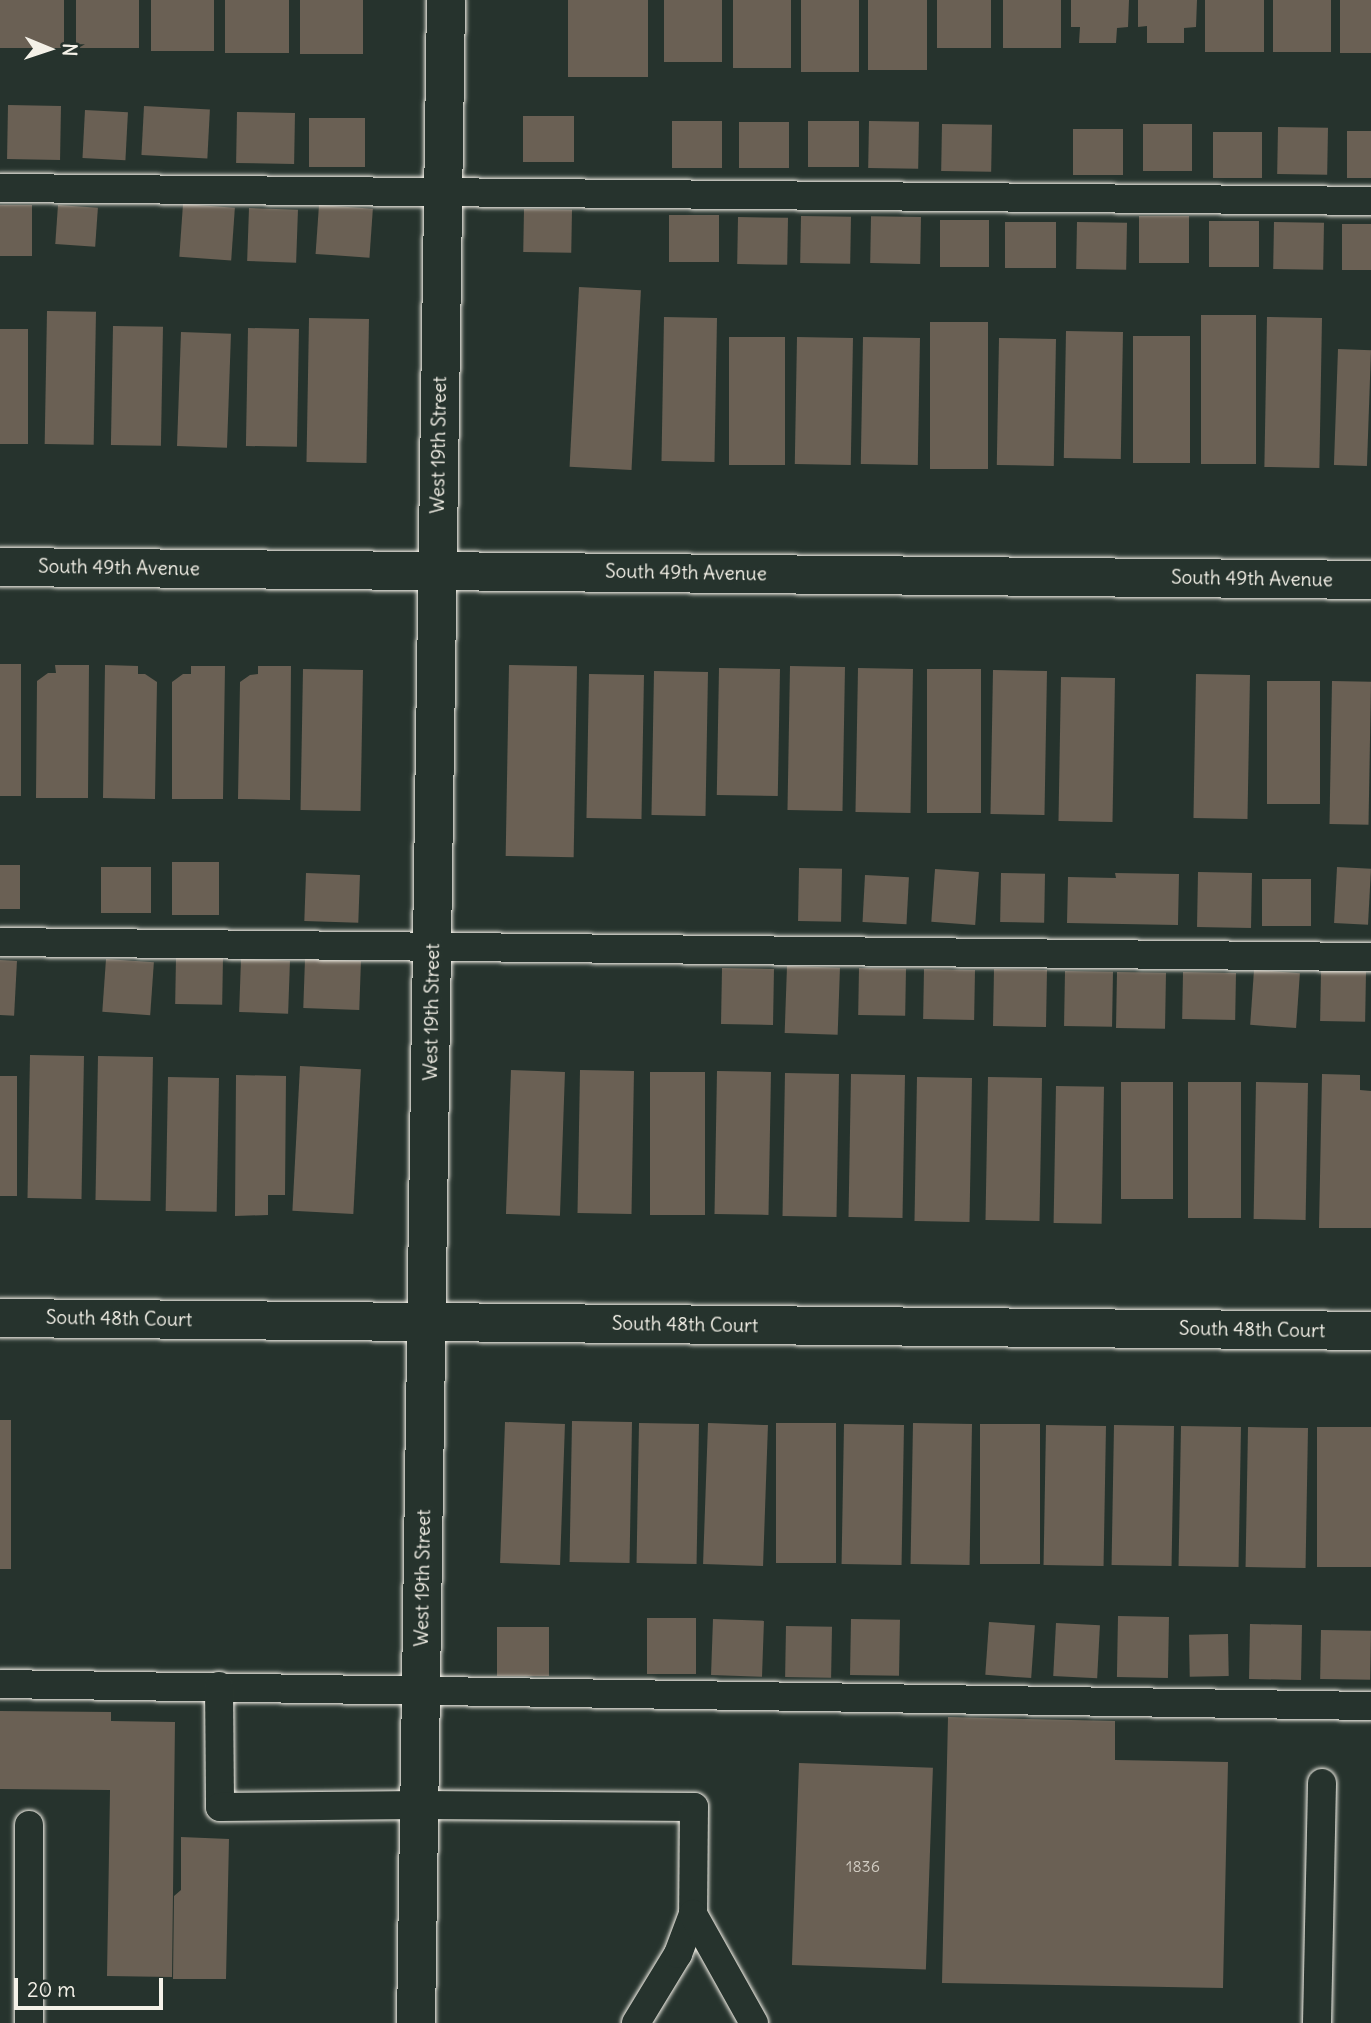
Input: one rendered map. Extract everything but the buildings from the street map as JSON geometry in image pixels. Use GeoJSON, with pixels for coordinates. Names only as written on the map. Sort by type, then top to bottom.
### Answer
{"type":"FeatureCollection","features":[{"type":"Feature","properties":{"kind":"street","name":"West 19th Street"},"geometry":{"type":"LineString","coordinates":[[416,2023],[446,0]]}},
{"type":"Feature","properties":{"kind":"street","name":"South 49th Avenue"},"geometry":{"type":"LineString","coordinates":[[0,567],[1371,580]]}},
{"type":"Feature","properties":{"kind":"street","name":"South 48th Court"},"geometry":{"type":"LineString","coordinates":[[0,1318],[1371,1331]]}},
{"type":"Feature","properties":{"kind":"lane"},"geometry":{"type":"LineString","coordinates":[[0,188],[443,195],[1371,201]]}},
{"type":"Feature","properties":{"kind":"lane"},"geometry":{"type":"LineString","coordinates":[[0,942],[1371,957]]}},
{"type":"Feature","properties":{"kind":"lane"},"geometry":{"type":"LineString","coordinates":[[0,1684],[1371,1706]]}},
{"type":"Feature","properties":{"kind":"lane"},"geometry":{"type":"LineString","coordinates":[[219,1686],[220,1807],[694,1807],[693,1914],[678,1954],[635,2023]]}},
{"type":"Feature","properties":{"kind":"lane"},"geometry":{"type":"LineString","coordinates":[[1317,2023],[1322,1783]]}},
{"type":"Feature","properties":{"kind":"lane"},"geometry":{"type":"LineString","coordinates":[[29,1825],[29,2023]]}},
{"type":"Feature","properties":{"kind":"lane"},"geometry":{"type":"LineString","coordinates":[[693,1914],[754,2023]]}}]}
